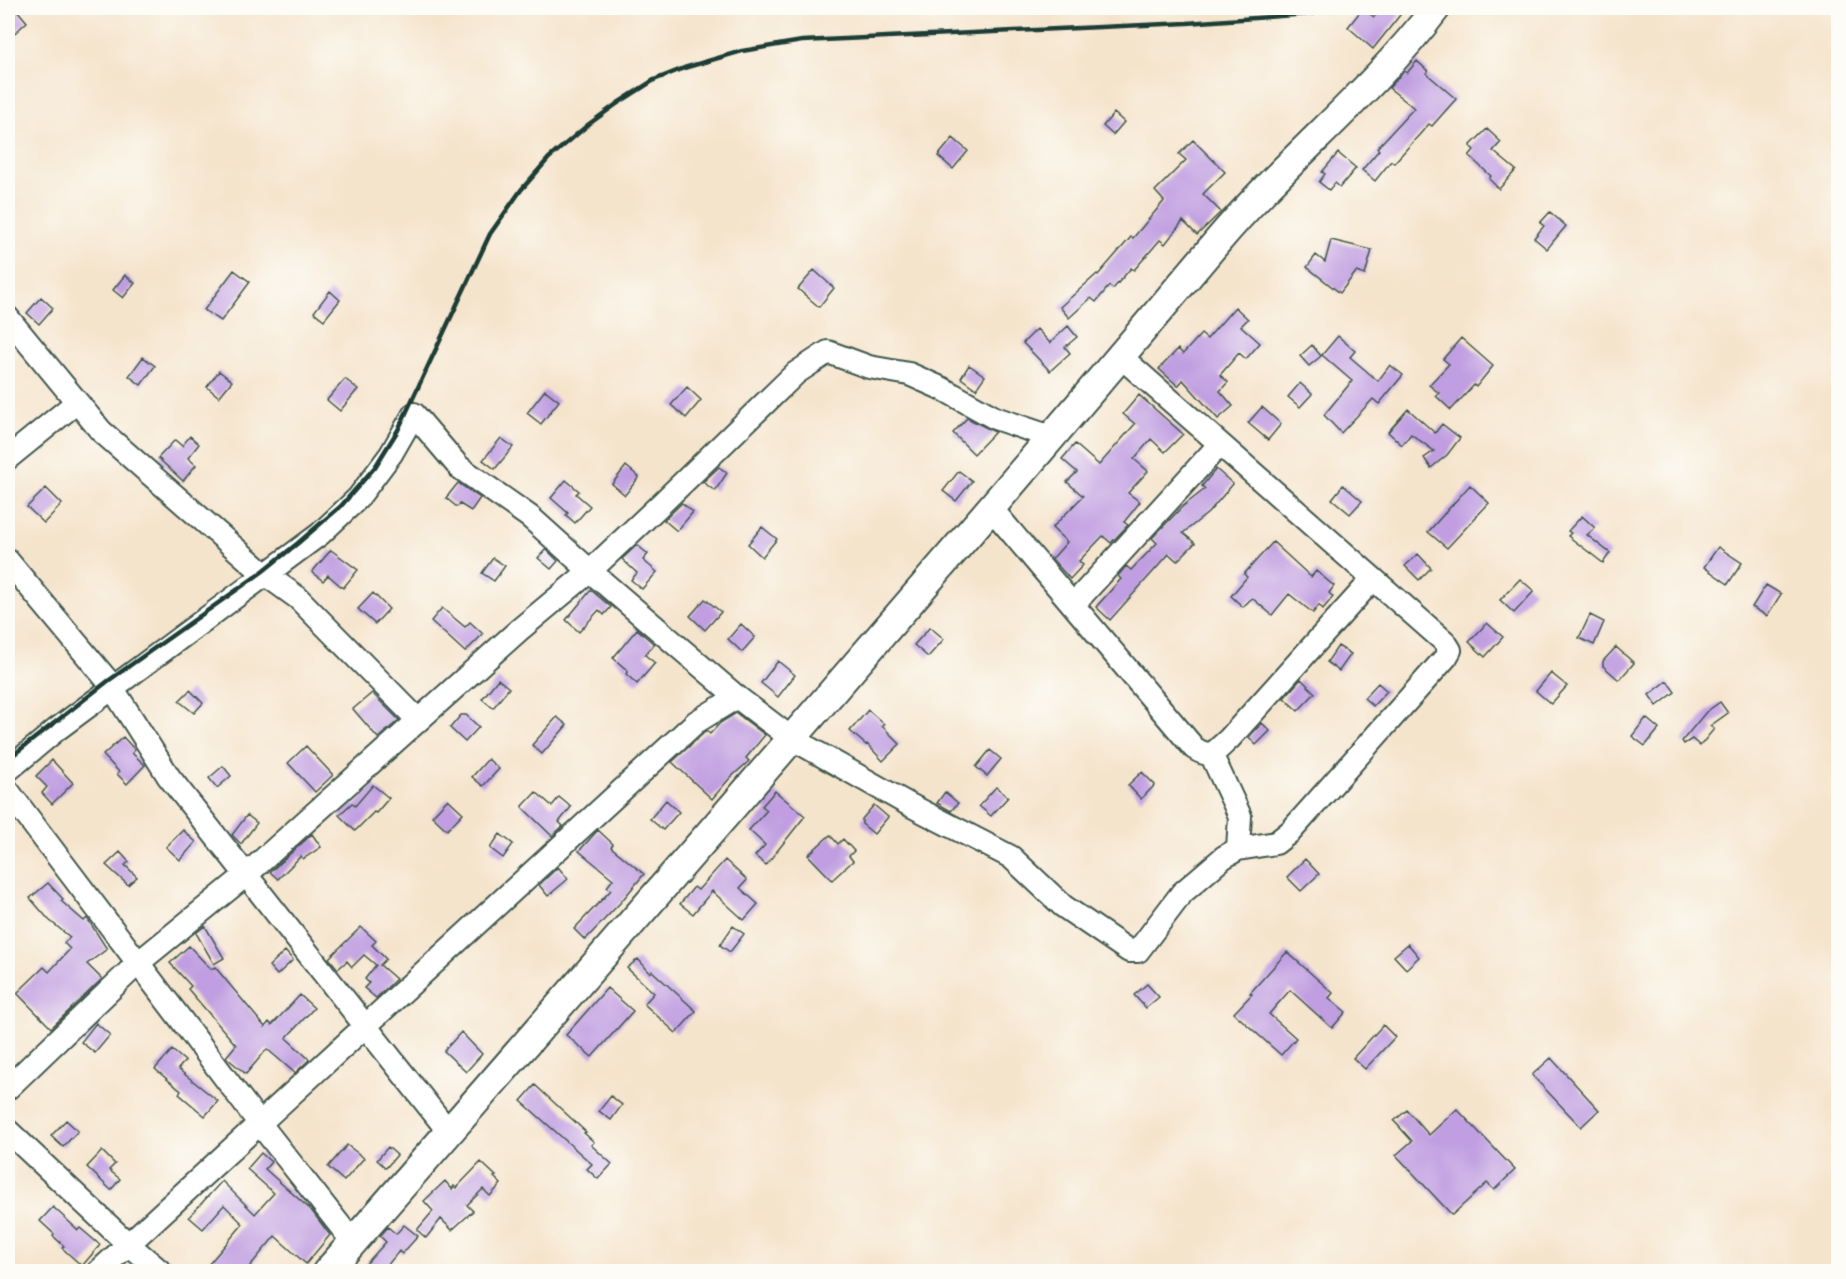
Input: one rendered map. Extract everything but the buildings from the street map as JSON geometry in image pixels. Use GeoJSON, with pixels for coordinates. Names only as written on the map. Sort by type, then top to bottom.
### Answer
{"type":"FeatureCollection","features":[{"type":"Feature","properties":{"kind":"main road"},"geometry":{"type":"LineString","coordinates":[[327,1272],[992,508],[1238,216],[1411,41],[1436,8]]}},
{"type":"Feature","properties":{"kind":"street"},"geometry":{"type":"LineString","coordinates":[[8,318],[101,431],[266,575],[298,598],[418,720]]}},
{"type":"Feature","properties":{"kind":"street"},"geometry":{"type":"LineString","coordinates":[[8,1088],[138,963],[246,875],[519,630],[590,571],[796,373],[828,352],[869,367],[909,374],[943,389],[995,418],[1051,437]]}},
{"type":"Feature","properties":{"kind":"street"},"geometry":{"type":"LineString","coordinates":[[8,770],[56,730],[320,534],[358,498],[392,454],[414,414],[459,467],[530,516],[590,571],[737,697],[791,738],[908,804],[1011,857],[1063,906],[1129,951],[1138,951],[1182,893],[1224,857],[1238,849],[1276,843],[1291,831],[1450,650],[1445,642],[1120,356]]}},
{"type":"Feature","properties":{"kind":"street"},"geometry":{"type":"LineString","coordinates":[[8,458],[77,402]]}},
{"type":"Feature","properties":{"kind":"street"},"geometry":{"type":"LineString","coordinates":[[1073,605],[1220,444]]}},
{"type":"Feature","properties":{"kind":"street"},"geometry":{"type":"LineString","coordinates":[[992,508],[1194,748],[1203,754],[1211,754],[1229,739],[1373,579]]}},
{"type":"Feature","properties":{"kind":"street"},"geometry":{"type":"LineString","coordinates":[[8,561],[112,688],[170,777],[449,1132]]}},
{"type":"Feature","properties":{"kind":"street"},"geometry":{"type":"LineString","coordinates":[[98,1272],[696,722],[737,697]]}},
{"type":"Feature","properties":{"kind":"street"},"geometry":{"type":"LineString","coordinates":[[1211,754],[1240,816],[1238,849]]}},
{"type":"Feature","properties":{"kind":"street"},"geometry":{"type":"LineString","coordinates":[[8,791],[260,1124],[353,1242]]}},
{"type":"Feature","properties":{"kind":"street"},"geometry":{"type":"LineString","coordinates":[[8,1131],[129,1245],[161,1272]]}},
{"type":"Feature","properties":{"kind":"railway"},"geometry":{"type":"LineString","coordinates":[[8,759],[108,681],[262,572],[341,506],[375,467],[398,430],[490,234],[521,190],[549,158],[589,124],[654,80],[684,68],[742,51],[802,41],[1187,23],[1308,14],[1340,8]]}}]}
